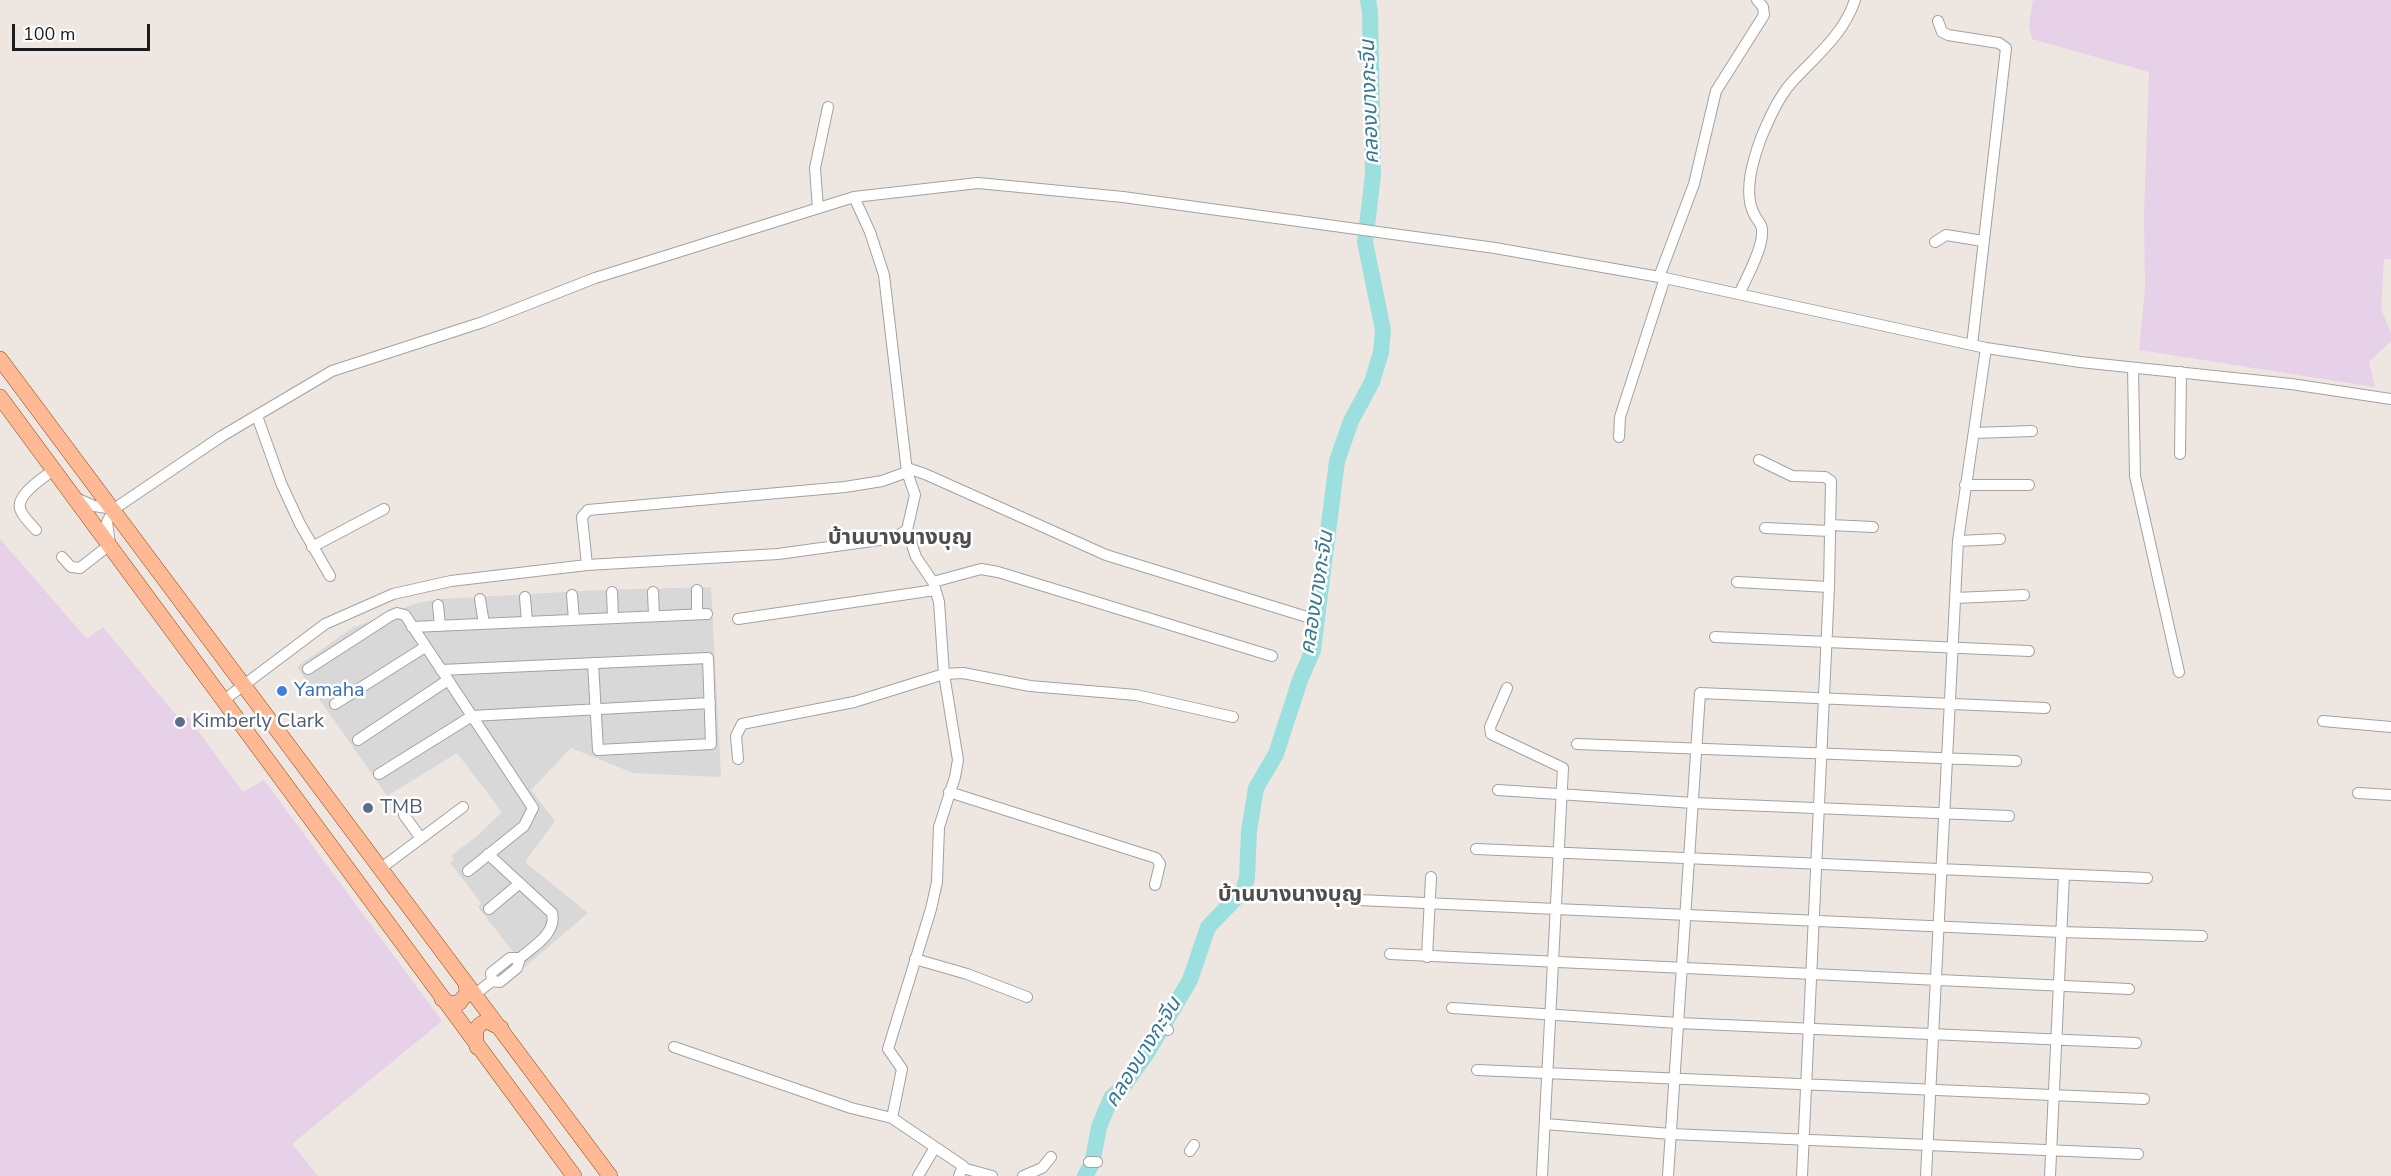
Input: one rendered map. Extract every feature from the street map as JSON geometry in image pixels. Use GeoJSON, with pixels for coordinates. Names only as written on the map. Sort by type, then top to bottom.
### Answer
{"type":"FeatureCollection","features":[{"type":"Feature","properties":{"kind":"main road"},"geometry":{"type":"LineString","coordinates":[[0,359],[610,1176]]}},
{"type":"Feature","properties":{"kind":"main road"},"geometry":{"type":"LineString","coordinates":[[0,396],[574,1176]]}},
{"type":"Feature","properties":{"kind":"main road"},"geometry":{"type":"LineString","coordinates":[[132,578],[153,563]]}},
{"type":"Feature","properties":{"kind":"main road"},"geometry":{"type":"LineString","coordinates":[[442,999],[449,1003],[459,1003],[470,989]]}},
{"type":"Feature","properties":{"kind":"main road"},"geometry":{"type":"LineString","coordinates":[[477,1047],[475,1030],[478,1025],[487,1021],[501,1028]]}},
{"type":"Feature","properties":{"kind":"street"},"geometry":{"type":"LineString","coordinates":[[1619,437],[1620,417],[1662,278],[1694,184],[1716,91],[1764,15],[1763,7],[1757,0]]}},
{"type":"Feature","properties":{"kind":"street"},"geometry":{"type":"LineString","coordinates":[[1739,294],[1762,236],[1761,222],[1754,214],[1750,188],[1752,166],[1761,140],[1772,114],[1790,84],[1844,26],[1855,0]]}},
{"type":"Feature","properties":{"kind":"street"},"geometry":{"type":"LineString","coordinates":[[1938,21],[1942,33],[1999,43],[2006,48],[1972,345]]}},
{"type":"Feature","properties":{"kind":"street"},"geometry":{"type":"LineString","coordinates":[[818,208],[814,168],[828,107]]}},
{"type":"Feature","properties":{"kind":"street"},"geometry":{"type":"LineString","coordinates":[[62,557],[71,567],[80,568],[110,548],[107,522],[114,509],[222,436],[332,371],[483,322],[595,278],[854,196],[978,183],[1123,197],[1495,248],[1662,278],[1986,348],[2391,399]]}},
{"type":"Feature","properties":{"kind":"street"},"geometry":{"type":"LineString","coordinates":[[854,196],[870,232],[884,275],[907,470],[915,495],[907,530],[916,557],[934,586],[939,602],[944,674],[957,760],[956,777],[939,827],[935,891],[888,1049],[902,1069],[892,1118]]}},
{"type":"Feature","properties":{"kind":"street"},"geometry":{"type":"LineString","coordinates":[[1935,242],[1947,235],[1983,240]]}},
{"type":"Feature","properties":{"kind":"street"},"geometry":{"type":"LineString","coordinates":[[1926,1176],[1958,541],[1986,348]]}},
{"type":"Feature","properties":{"kind":"street"},"geometry":{"type":"LineString","coordinates":[[2133,368],[2135,476],[2180,672]]}},
{"type":"Feature","properties":{"kind":"street"},"geometry":{"type":"LineString","coordinates":[[2180,454],[2181,372]]}},
{"type":"Feature","properties":{"kind":"street"},"geometry":{"type":"LineString","coordinates":[[257,416],[281,483],[312,547],[330,576]]}},
{"type":"Feature","properties":{"kind":"street"},"geometry":{"type":"LineString","coordinates":[[1974,433],[2032,431]]}},
{"type":"Feature","properties":{"kind":"street"},"geometry":{"type":"LineString","coordinates":[[1758,460],[1792,476],[1825,477],[1831,481],[1829,587],[1802,1176]]}},
{"type":"Feature","properties":{"kind":"street"},"geometry":{"type":"LineString","coordinates":[[36,530],[20,510],[19,505],[24,495],[53,470]]}},
{"type":"Feature","properties":{"kind":"street"},"geometry":{"type":"LineString","coordinates":[[587,565],[582,517],[588,510],[845,487],[882,481],[907,470],[925,474],[1106,555],[1307,617]]}},
{"type":"Feature","properties":{"kind":"street"},"geometry":{"type":"LineString","coordinates":[[1965,485],[2029,485]]}},
{"type":"Feature","properties":{"kind":"street"},"geometry":{"type":"LineString","coordinates":[[71,495],[94,506],[114,509]]}},
{"type":"Feature","properties":{"kind":"street"},"geometry":{"type":"LineString","coordinates":[[312,547],[384,509]]}},
{"type":"Feature","properties":{"kind":"street"},"geometry":{"type":"LineString","coordinates":[[1765,528],[1874,527]]}},
{"type":"Feature","properties":{"kind":"street"},"geometry":{"type":"LineString","coordinates":[[225,700],[325,624],[393,594],[451,581],[587,565],[778,554],[894,538],[907,530]]}},
{"type":"Feature","properties":{"kind":"street"},"geometry":{"type":"LineString","coordinates":[[1958,541],[2000,539]]}},
{"type":"Feature","properties":{"kind":"street"},"geometry":{"type":"LineString","coordinates":[[738,619],[934,586],[981,569],[998,572],[1272,656]]}},
{"type":"Feature","properties":{"kind":"street"},"geometry":{"type":"LineString","coordinates":[[1737,582],[1829,587]]}},
{"type":"Feature","properties":{"kind":"street"},"geometry":{"type":"LineString","coordinates":[[412,627],[702,614],[697,590]]}},
{"type":"Feature","properties":{"kind":"street"},"geometry":{"type":"LineString","coordinates":[[612,592],[613,618]]}},
{"type":"Feature","properties":{"kind":"street"},"geometry":{"type":"LineString","coordinates":[[653,592],[654,616]]}},
{"type":"Feature","properties":{"kind":"street"},"geometry":{"type":"LineString","coordinates":[[572,595],[574,620]]}},
{"type":"Feature","properties":{"kind":"street"},"geometry":{"type":"LineString","coordinates":[[1955,598],[2024,595]]}},
{"type":"Feature","properties":{"kind":"street"},"geometry":{"type":"LineString","coordinates":[[525,597],[527,622]]}},
{"type":"Feature","properties":{"kind":"street"},"geometry":{"type":"LineString","coordinates":[[480,599],[484,624]]}},
{"type":"Feature","properties":{"kind":"street"},"geometry":{"type":"LineString","coordinates":[[438,605],[440,626]]}},
{"type":"Feature","properties":{"kind":"street"},"geometry":{"type":"LineString","coordinates":[[309,669],[390,616],[397,613],[405,615],[530,800],[533,808],[524,826],[468,871]]}},
{"type":"Feature","properties":{"kind":"street"},"geometry":{"type":"LineString","coordinates":[[1715,637],[2029,651]]}},
{"type":"Feature","properties":{"kind":"street"},"geometry":{"type":"LineString","coordinates":[[335,704],[426,647]]}},
{"type":"Feature","properties":{"kind":"street"},"geometry":{"type":"LineString","coordinates":[[441,670],[593,663],[708,658],[711,744],[598,750],[593,663]]}},
{"type":"Feature","properties":{"kind":"street"},"geometry":{"type":"LineString","coordinates":[[738,759],[736,736],[742,724],[854,702],[944,674],[963,674],[1030,686],[1136,695],[1233,717]]}},
{"type":"Feature","properties":{"kind":"street"},"geometry":{"type":"LineString","coordinates":[[358,740],[448,680]]}},
{"type":"Feature","properties":{"kind":"street"},"geometry":{"type":"LineString","coordinates":[[1507,688],[1490,727],[1491,734],[1563,768],[1542,1176]]}},
{"type":"Feature","properties":{"kind":"street"},"geometry":{"type":"LineString","coordinates":[[1668,1176],[1700,693],[1950,702],[2044,708]]}},
{"type":"Feature","properties":{"kind":"street"},"geometry":{"type":"LineString","coordinates":[[379,774],[472,716],[710,703]]}},
{"type":"Feature","properties":{"kind":"street"},"geometry":{"type":"LineString","coordinates":[[2323,721],[2391,727]]}},
{"type":"Feature","properties":{"kind":"street"},"geometry":{"type":"LineString","coordinates":[[1578,744],[2016,761]]}},
{"type":"Feature","properties":{"kind":"street"},"geometry":{"type":"LineString","coordinates":[[1498,790],[1693,803],[2009,816]]}},
{"type":"Feature","properties":{"kind":"street"},"geometry":{"type":"LineString","coordinates":[[950,792],[1156,858],[1160,864],[1155,885]]}},
{"type":"Feature","properties":{"kind":"street"},"geometry":{"type":"LineString","coordinates":[[2358,793],[2391,795]]}},
{"type":"Feature","properties":{"kind":"street"},"geometry":{"type":"LineString","coordinates":[[380,869],[463,807]]}},
{"type":"Feature","properties":{"kind":"street"},"geometry":{"type":"LineString","coordinates":[[404,815],[420,837]]}},
{"type":"Feature","properties":{"kind":"street"},"geometry":{"type":"LineString","coordinates":[[1476,849],[1558,855],[1689,858],[2147,878]]}},
{"type":"Feature","properties":{"kind":"street"},"geometry":{"type":"LineString","coordinates":[[470,989],[492,981],[491,973],[510,958],[520,958],[550,931],[554,924],[549,909],[488,854]]}},
{"type":"Feature","properties":{"kind":"street"},"geometry":{"type":"LineString","coordinates":[[2050,1176],[2064,875]]}},
{"type":"Feature","properties":{"kind":"street"},"geometry":{"type":"LineString","coordinates":[[1427,957],[1431,877]]}},
{"type":"Feature","properties":{"kind":"street"},"geometry":{"type":"LineString","coordinates":[[489,909],[520,883]]}},
{"type":"Feature","properties":{"kind":"street"},"geometry":{"type":"LineString","coordinates":[[1359,900],[2060,932],[2202,936]]}},
{"type":"Feature","properties":{"kind":"street"},"geometry":{"type":"LineString","coordinates":[[1390,954],[2129,989]]}},
{"type":"Feature","properties":{"kind":"street"},"geometry":{"type":"LineString","coordinates":[[915,959],[967,974],[1027,997]]}},
{"type":"Feature","properties":{"kind":"street"},"geometry":{"type":"LineString","coordinates":[[1452,1008],[1678,1023],[1934,1036],[2136,1043]]}},
{"type":"Feature","properties":{"kind":"street"},"geometry":{"type":"LineString","coordinates":[[674,1047],[851,1108],[892,1118],[961,1172],[992,1176]]}},
{"type":"Feature","properties":{"kind":"street"},"geometry":{"type":"LineString","coordinates":[[1477,1070],[2144,1099]]}},
{"type":"Feature","properties":{"kind":"street"},"geometry":{"type":"LineString","coordinates":[[1545,1124],[1671,1134],[2138,1154]]}},
{"type":"Feature","properties":{"kind":"street"},"geometry":{"type":"LineString","coordinates":[[918,1176],[934,1149]]}},
{"type":"Feature","properties":{"kind":"street"},"geometry":{"type":"LineString","coordinates":[[1023,1176],[1042,1168],[1051,1157]]}},
{"type":"Feature","properties":{"kind":"shaded area"},"geometry":{"type":"Polygon","coordinates":[[[2033,0],[2391,0],[2391,259],[2384,259],[2381,309],[2391,333],[2391,341],[2369,362],[2375,387],[2139,350],[2145,289],[2144,214],[2149,72],[2032,39],[2029,25],[2033,0]]]}},
{"type":"Feature","properties":{"kind":"shaded area"},"geometry":{"type":"Polygon","coordinates":[[[0,539],[87,639],[103,627],[181,721],[188,717],[243,792],[264,780],[442,1021],[292,1144],[318,1176],[0,1176],[0,539]]]}},
{"type":"Feature","properties":{"kind":"shaded area"},"geometry":{"type":"Polygon","coordinates":[[[711,587],[721,777],[633,773],[571,748],[531,790],[555,821],[525,862],[588,913],[525,967],[478,907],[481,903],[450,863],[454,860],[451,856],[477,836],[502,812],[457,753],[387,796],[297,667],[352,628],[417,603],[442,599],[600,590],[711,587]]]}},
{"type":"Feature","properties":{"kind":"waterway","name":"คลองบางกะจีน"},"geometry":{"type":"LineString","coordinates":[[1085,1176],[1092,1164],[1099,1127],[1111,1098],[1123,1087],[1147,1053],[1190,980],[1208,927],[1243,891],[1247,878],[1249,831],[1256,788],[1276,754],[1300,680],[1313,650],[1337,461],[1351,421],[1372,382],[1381,352],[1383,330],[1365,242],[1373,175],[1368,0]]}},
{"type":"Feature","properties":{"kind":"place","name":"Yamaha"},"geometry":{"type":"Point","coordinates":[282,691]}},
{"type":"Feature","properties":{"kind":"place","name":"Kimberly Clark"},"geometry":{"type":"Point","coordinates":[180,722]}},
{"type":"Feature","properties":{"kind":"place","name":"TMB"},"geometry":{"type":"Point","coordinates":[368,808]}},
{"type":"Feature","properties":{"kind":"district","name":"บ้านบางนางบุญ"},"geometry":{"type":"Point","coordinates":[900,539]}},
{"type":"Feature","properties":{"kind":"district","name":"บ้านบางนางบุญ"},"geometry":{"type":"Point","coordinates":[1290,896]}}]}
